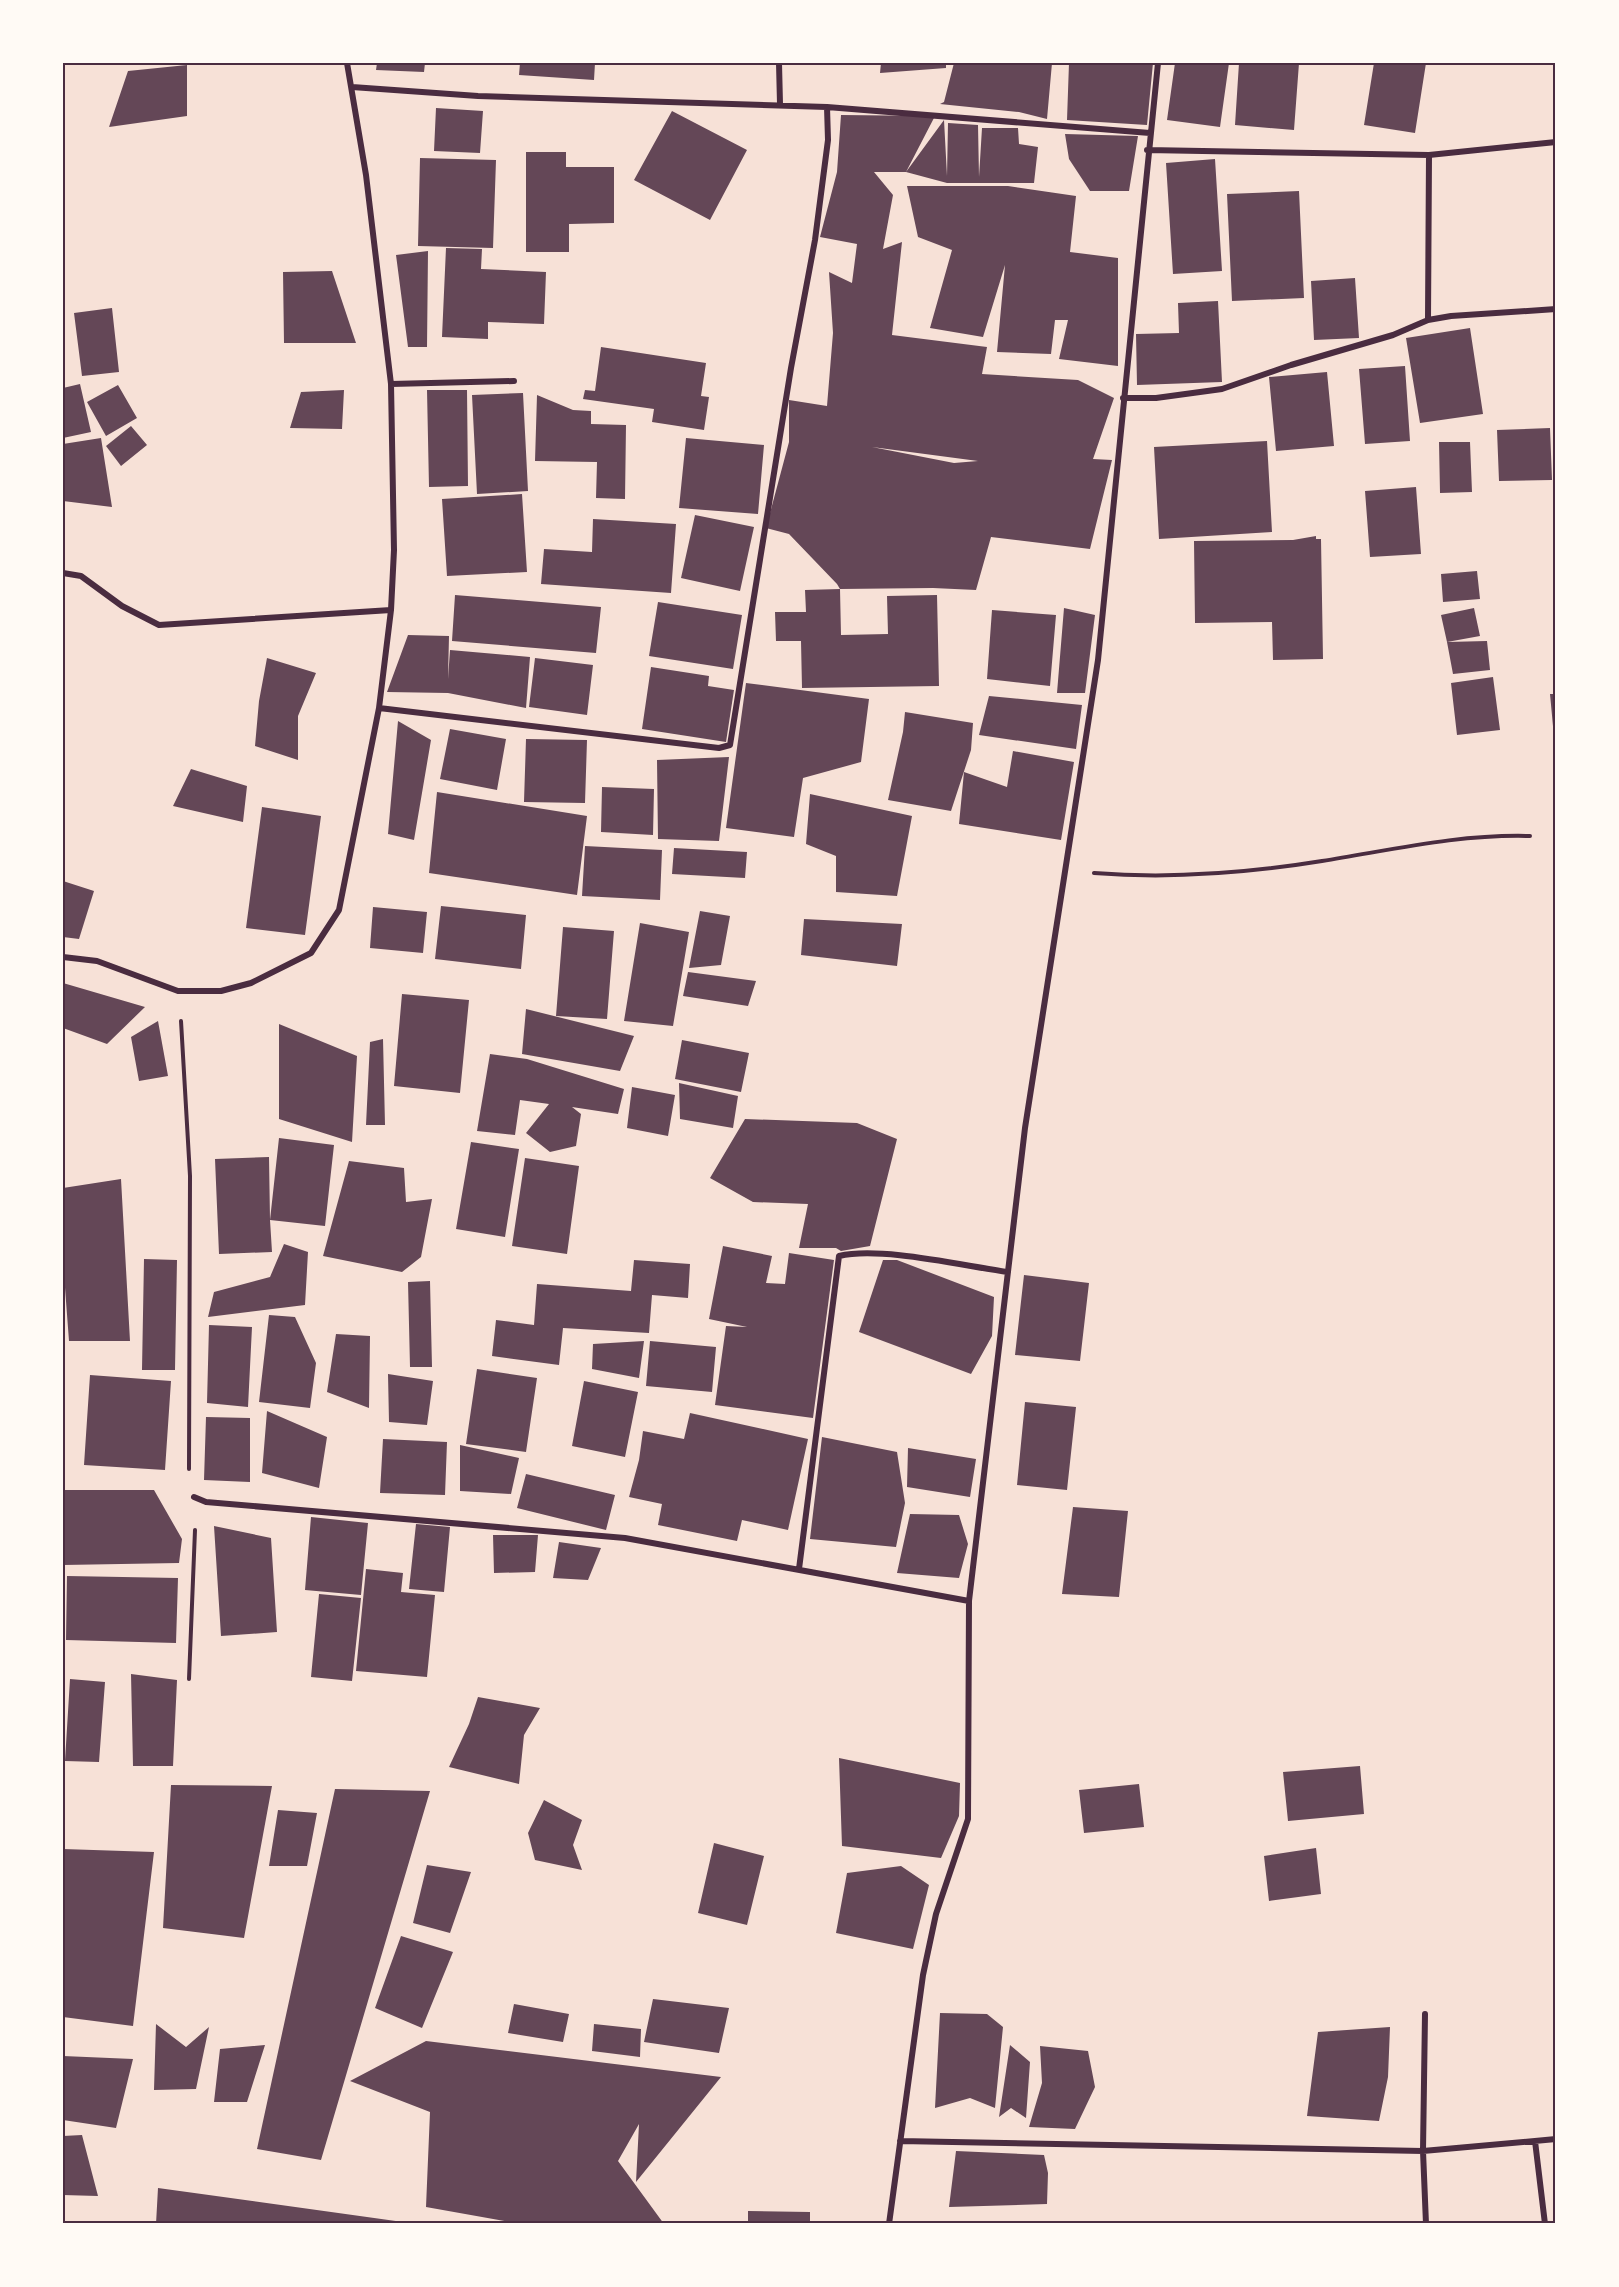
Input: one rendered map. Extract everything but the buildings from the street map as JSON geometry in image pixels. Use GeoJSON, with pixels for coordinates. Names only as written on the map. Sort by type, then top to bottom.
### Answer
{"type":"FeatureCollection","features":[{"type":"Feature","properties":{"kind":"street"},"geometry":{"type":"LineString","coordinates":[[63,957],[97,961],[178,991],[221,991],[241,986],[311,953],[339,910],[379,708],[391,610],[394,550],[391,384],[366,175],[347,63]]}},
{"type":"Feature","properties":{"kind":"street"},"geometry":{"type":"LineString","coordinates":[[779,63],[780,104]]}},
{"type":"Feature","properties":{"kind":"street"},"geometry":{"type":"LineString","coordinates":[[889,2224],[925,1965],[936,1914],[968,1819],[969,1601],[1025,1128],[1098,660],[1147,150],[1158,63]]}},
{"type":"Feature","properties":{"kind":"street"},"geometry":{"type":"LineString","coordinates":[[352,87],[604,101],[780,104],[1150,133]]}},
{"type":"Feature","properties":{"kind":"street"},"geometry":{"type":"LineString","coordinates":[[379,708],[718,748],[730,745],[791,368],[815,240],[828,140],[826,107]]}},
{"type":"Feature","properties":{"kind":"street"},"geometry":{"type":"LineString","coordinates":[[1147,150],[1429,155],[1556,142]]}},
{"type":"Feature","properties":{"kind":"street"},"geometry":{"type":"LineString","coordinates":[[1428,320],[1429,155]]}},
{"type":"Feature","properties":{"kind":"street"},"geometry":{"type":"LineString","coordinates":[[1124,398],[1156,398],[1222,389],[1291,365],[1393,335],[1428,320],[1451,316],[1556,309]]}},
{"type":"Feature","properties":{"kind":"street"},"geometry":{"type":"LineString","coordinates":[[391,384],[514,381]]}},
{"type":"Feature","properties":{"kind":"street"},"geometry":{"type":"LineString","coordinates":[[63,573],[81,576],[90,581],[122,606],[149,622],[169,625],[391,610]]}},
{"type":"Feature","properties":{"kind":"street"},"geometry":{"type":"LineString","coordinates":[[799,1569],[839,1256],[888,1255],[1008,1272]]}},
{"type":"Feature","properties":{"kind":"street"},"geometry":{"type":"LineString","coordinates":[[194,1497],[206,1502],[624,1538],[969,1601]]}},
{"type":"Feature","properties":{"kind":"street"},"geometry":{"type":"LineString","coordinates":[[1425,2014],[1423,2151],[1425,2224]]}},
{"type":"Feature","properties":{"kind":"street"},"geometry":{"type":"LineString","coordinates":[[900,2140],[1423,2151],[1556,2139]]}},
{"type":"Feature","properties":{"kind":"street"},"geometry":{"type":"LineString","coordinates":[[1535,2140],[1545,2224]]}},
{"type":"Feature","properties":{"kind":"path"},"geometry":{"type":"LineString","coordinates":[[1066,871],[1119,875],[1233,872],[1322,861],[1441,840],[1496,835],[1530,836]]}},
{"type":"Feature","properties":{"kind":"path"},"geometry":{"type":"LineString","coordinates":[[178,991],[190,1176],[189,1478],[194,1497],[196,1554],[189,1679]]}}]}
